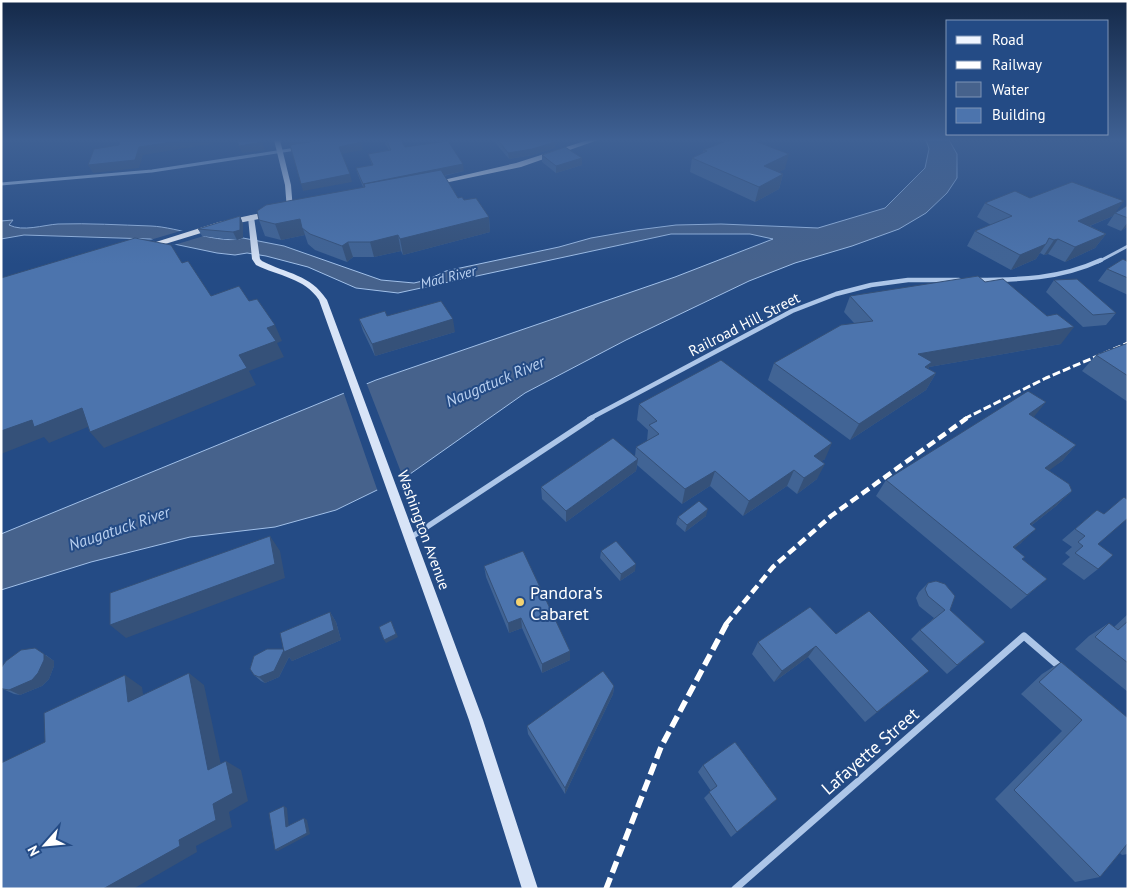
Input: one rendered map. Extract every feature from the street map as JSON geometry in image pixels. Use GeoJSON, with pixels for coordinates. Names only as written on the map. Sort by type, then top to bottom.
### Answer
{"type":"FeatureCollection","features":[{"type":"Feature","properties":{"kind":"main road"},"geometry":{"type":"LineString","coordinates":[[287,182],[290,210]]}},
{"type":"Feature","properties":{"kind":"main road"},"geometry":{"type":"LineString","coordinates":[[423,185],[439,182]]}},
{"type":"Feature","properties":{"kind":"main road"},"geometry":{"type":"LineString","coordinates":[[134,250],[251,217],[302,208]]}},
{"type":"Feature","properties":{"kind":"main road","name":"Washington Avenue"},"geometry":{"type":"LineString","coordinates":[[251,217],[256,256],[261,264],[305,282],[318,291],[353,381],[476,720],[530,889]]}},
{"type":"Feature","properties":{"kind":"street"},"geometry":{"type":"LineString","coordinates":[[1,184],[30,182]]}},
{"type":"Feature","properties":{"kind":"street"},"geometry":{"type":"LineString","coordinates":[[970,280],[1014,280],[1066,275],[1101,262],[1128,246]]}},
{"type":"Feature","properties":{"kind":"street","name":"Railroad Hill Street"},"geometry":{"type":"LineString","coordinates":[[410,538],[588,420],[792,311],[836,294],[871,284],[908,280],[961,280]]}},
{"type":"Feature","properties":{"kind":"street","name":"Lafayette Street"},"geometry":{"type":"LineString","coordinates":[[735,889],[1024,636],[1068,674]]}},
{"type":"Feature","properties":{"kind":"water"},"geometry":{"type":"Polygon","coordinates":[[[911,182],[955,182],[947,193],[926,213],[899,229],[852,246],[795,263],[749,281],[626,340],[525,393],[410,474],[336,510],[275,527],[190,537],[91,562],[1,590],[1,534],[376,380],[675,277],[773,239],[750,234],[671,234],[398,293],[356,288],[308,267],[266,256],[247,253],[235,255],[217,253],[150,239],[24,235],[1,239],[1,221],[13,220],[9,225],[20,228],[58,224],[151,226],[212,238],[234,240],[243,238],[284,246],[381,280],[414,283],[427,280],[446,271],[559,247],[591,238],[637,230],[676,225],[721,224],[818,228],[885,208],[911,182]]]}},
{"type":"Feature","properties":{"kind":"pier"},"geometry":{"type":"Polygon","coordinates":[[[184,230],[207,235],[174,245],[150,240],[184,230]]]}},
{"type":"Feature","properties":{"kind":"pier"},"geometry":{"type":"Polygon","coordinates":[[[366,382],[404,480],[378,492],[343,391],[366,382]]]}},
{"type":"Feature","properties":{"kind":"building"},"geometry":{"type":"Polygon","coordinates":[[[300,182],[313,182],[301,184],[300,182]]]}},
{"type":"Feature","properties":{"kind":"building"},"geometry":{"type":"Polygon","coordinates":[[[362,182],[375,182],[363,184],[362,182]]]}},
{"type":"Feature","properties":{"kind":"building"},"geometry":{"type":"Polygon","coordinates":[[[378,182],[448,182],[458,198],[462,197],[464,200],[476,198],[489,217],[400,239],[398,235],[370,242],[348,242],[342,246],[310,234],[302,228],[300,219],[275,224],[259,220],[257,211],[266,205],[365,187],[364,184],[378,182]]]}},
{"type":"Feature","properties":{"kind":"building"},"geometry":{"type":"Polygon","coordinates":[[[746,182],[769,182],[759,187],[746,182]]]}},
{"type":"Feature","properties":{"kind":"building"},"geometry":{"type":"Polygon","coordinates":[[[1072,182],[1124,201],[1078,221],[1106,234],[1075,247],[1058,239],[1049,238],[1046,244],[1020,255],[975,231],[1012,216],[985,203],[1015,191],[1030,198],[1072,182]]]}},
{"type":"Feature","properties":{"kind":"building"},"geometry":{"type":"Polygon","coordinates":[[[1128,205],[1128,218],[1115,213],[1128,205]]]}},
{"type":"Feature","properties":{"kind":"building"},"geometry":{"type":"Polygon","coordinates":[[[240,216],[240,230],[233,232],[198,229],[240,216]]]}},
{"type":"Feature","properties":{"kind":"building"},"geometry":{"type":"Polygon","coordinates":[[[135,238],[171,245],[182,263],[188,261],[211,296],[239,286],[249,301],[257,299],[275,325],[267,328],[276,341],[239,355],[247,368],[90,432],[82,408],[34,427],[32,420],[1,431],[1,278],[135,238]]]}},
{"type":"Feature","properties":{"kind":"building"},"geometry":{"type":"Polygon","coordinates":[[[1123,259],[1128,262],[1128,278],[1107,269],[1123,259]]]}},
{"type":"Feature","properties":{"kind":"building"},"geometry":{"type":"Polygon","coordinates":[[[978,276],[985,282],[1003,279],[1047,316],[1057,314],[1074,327],[918,354],[932,362],[925,367],[936,373],[859,424],[774,363],[841,325],[873,321],[850,296],[978,276]]]}},
{"type":"Feature","properties":{"kind":"building"},"geometry":{"type":"Polygon","coordinates":[[[1077,279],[1116,313],[1093,315],[1054,280],[1077,279]]]}},
{"type":"Feature","properties":{"kind":"building"},"geometry":{"type":"Polygon","coordinates":[[[441,301],[453,319],[372,344],[359,319],[385,311],[387,316],[441,301]]]}},
{"type":"Feature","properties":{"kind":"building"},"geometry":{"type":"Polygon","coordinates":[[[1128,343],[1128,376],[1096,355],[1128,343]]]}},
{"type":"Feature","properties":{"kind":"building"},"geometry":{"type":"Polygon","coordinates":[[[721,360],[832,443],[814,456],[825,464],[804,478],[794,470],[749,501],[715,471],[685,489],[636,447],[659,434],[649,425],[657,421],[639,404],[721,360]]]}},
{"type":"Feature","properties":{"kind":"building"},"geometry":{"type":"Polygon","coordinates":[[[1028,391],[1046,402],[1029,414],[1076,445],[1045,468],[1069,484],[1072,491],[1030,524],[1036,529],[1013,547],[1025,557],[1022,559],[1047,579],[1027,595],[886,480],[1028,391]]]}},
{"type":"Feature","properties":{"kind":"building"},"geometry":{"type":"Polygon","coordinates":[[[613,438],[638,459],[566,511],[541,487],[613,438]]]}},
{"type":"Feature","properties":{"kind":"building"},"geometry":{"type":"Polygon","coordinates":[[[1124,497],[1128,500],[1128,518],[1098,544],[1113,555],[1098,569],[1075,553],[1083,546],[1078,542],[1085,536],[1075,529],[1097,510],[1104,514],[1124,497]]]}},
{"type":"Feature","properties":{"kind":"building"},"geometry":{"type":"Polygon","coordinates":[[[699,501],[708,509],[687,525],[678,517],[699,501]]]}},
{"type":"Feature","properties":{"kind":"building"},"geometry":{"type":"Polygon","coordinates":[[[270,536],[275,564],[110,625],[110,593],[270,536]]]}},
{"type":"Feature","properties":{"kind":"building"},"geometry":{"type":"Polygon","coordinates":[[[616,541],[636,564],[621,574],[601,551],[616,541]]]}},
{"type":"Feature","properties":{"kind":"building","name":"Pandora's Cabaret"},"geometry":{"type":"Polygon","coordinates":[[[523,551],[570,651],[542,664],[521,618],[508,623],[484,566],[523,551]]]}},
{"type":"Feature","properties":{"kind":"building"},"geometry":{"type":"Polygon","coordinates":[[[936,581],[945,584],[955,596],[950,610],[985,642],[957,665],[920,630],[945,610],[928,596],[925,589],[928,583],[936,581]]]}},
{"type":"Feature","properties":{"kind":"building"},"geometry":{"type":"Polygon","coordinates":[[[810,607],[836,634],[869,611],[929,671],[877,712],[816,646],[782,671],[758,642],[810,607]]]}},
{"type":"Feature","properties":{"kind":"building"},"geometry":{"type":"Polygon","coordinates":[[[330,612],[334,630],[284,652],[280,633],[330,612]]]}},
{"type":"Feature","properties":{"kind":"building"},"geometry":{"type":"Polygon","coordinates":[[[391,621],[396,634],[384,640],[379,627],[391,621]]]}},
{"type":"Feature","properties":{"kind":"building"},"geometry":{"type":"Polygon","coordinates":[[[1128,621],[1128,663],[1095,637],[1109,623],[1118,630],[1128,621]]]}},
{"type":"Feature","properties":{"kind":"building"},"geometry":{"type":"Polygon","coordinates":[[[35,648],[44,654],[44,660],[38,673],[32,680],[9,690],[3,689],[1,687],[1,668],[6,661],[21,650],[35,648]]]}},
{"type":"Feature","properties":{"kind":"building"},"geometry":{"type":"Polygon","coordinates":[[[267,649],[284,650],[274,671],[259,677],[254,675],[250,669],[254,656],[267,649]]]}},
{"type":"Feature","properties":{"kind":"building"},"geometry":{"type":"Polygon","coordinates":[[[1061,662],[1128,718],[1128,843],[1100,877],[1014,790],[1082,720],[1039,682],[1061,662]]]}},
{"type":"Feature","properties":{"kind":"building"},"geometry":{"type":"Polygon","coordinates":[[[603,671],[614,686],[565,788],[527,726],[603,671]]]}},
{"type":"Feature","properties":{"kind":"building"},"geometry":{"type":"Polygon","coordinates":[[[189,673],[208,770],[226,761],[233,793],[213,804],[216,820],[179,840],[180,846],[103,889],[1,889],[1,763],[45,742],[44,713],[125,675],[128,702],[189,673]]]}},
{"type":"Feature","properties":{"kind":"building"},"geometry":{"type":"Polygon","coordinates":[[[735,742],[777,799],[737,832],[709,792],[717,786],[703,765],[735,742]]]}},
{"type":"Feature","properties":{"kind":"building"},"geometry":{"type":"Polygon","coordinates":[[[284,806],[286,827],[304,818],[307,833],[275,850],[269,813],[284,806]]]}},
{"type":"Feature","properties":{"kind":"railway"},"geometry":{"type":"LineString","coordinates":[[964,419],[1046,378],[1128,343]]}},
{"type":"Feature","properties":{"kind":"railway"},"geometry":{"type":"LineString","coordinates":[[726,624],[773,567],[831,516],[967,418]]}},
{"type":"Feature","properties":{"kind":"railway"},"geometry":{"type":"LineString","coordinates":[[606,889],[661,747],[727,623]]}},
{"type":"Feature","properties":{"kind":"place","name":"Pandora's Cabaret"},"geometry":{"type":"Point","coordinates":[520,602]}},
{"type":"Feature","properties":{"kind":"water label","name":"Mad River"},"geometry":{"type":"Point","coordinates":[448,277]}},
{"type":"Feature","properties":{"kind":"water label","name":"Naugatuck River"},"geometry":{"type":"Point","coordinates":[495,381]}},
{"type":"Feature","properties":{"kind":"water label","name":"Naugatuck River"},"geometry":{"type":"Point","coordinates":[119,528]}}]}
